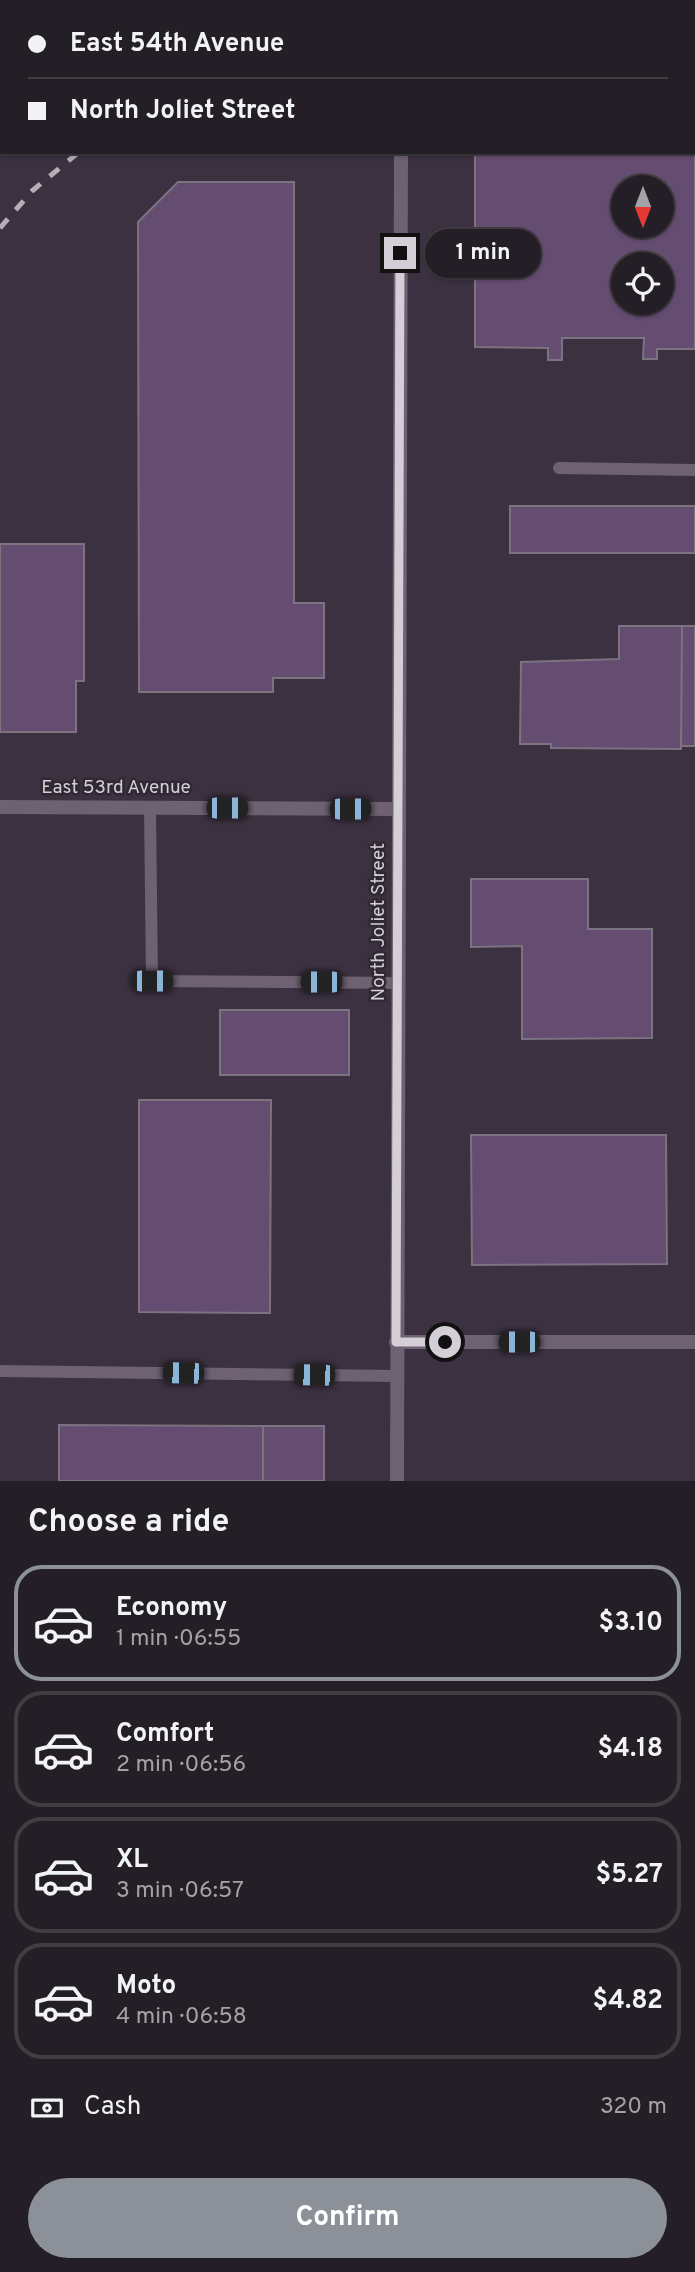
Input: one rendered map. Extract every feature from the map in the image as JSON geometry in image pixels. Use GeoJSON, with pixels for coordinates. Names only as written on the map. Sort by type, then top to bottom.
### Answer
{"type":"FeatureCollection","features":[{"type":"Feature","properties":{"kind":"street","name":"North Joliet Street"},"geometry":{"type":"LineString","coordinates":[[397,1481],[401,154]]}},
{"type":"Feature","properties":{"kind":"street","name":"East 53rd Avenue"},"geometry":{"type":"LineString","coordinates":[[0,807],[399,809]]}},
{"type":"Feature","properties":{"kind":"street"},"geometry":{"type":"LineString","coordinates":[[396,1342],[695,1342]]}},
{"type":"Feature","properties":{"kind":"lane"},"geometry":{"type":"LineString","coordinates":[[559,468],[695,470]]}},
{"type":"Feature","properties":{"kind":"lane"},"geometry":{"type":"LineString","coordinates":[[150,808],[152,981],[398,983]]}},
{"type":"Feature","properties":{"kind":"lane"},"geometry":{"type":"LineString","coordinates":[[0,1371],[396,1376]]}},
{"type":"Feature","properties":{"kind":"shaded area"},"geometry":{"type":"Polygon","coordinates":[[[0,154],[695,154],[695,1481],[0,1481],[0,154]]]}},
{"type":"Feature","properties":{"kind":"building"},"geometry":{"type":"Polygon","coordinates":[[[475,154],[695,154],[695,349],[657,349],[657,359],[643,359],[644,338],[562,338],[562,360],[548,360],[548,348],[475,347],[475,154]]]}},
{"type":"Feature","properties":{"kind":"building"},"geometry":{"type":"Polygon","coordinates":[[[178,182],[294,182],[294,603],[324,603],[324,678],[273,678],[273,692],[139,692],[138,222],[178,182]]]}},
{"type":"Feature","properties":{"kind":"building"},"geometry":{"type":"Polygon","coordinates":[[[510,506],[695,506],[695,553],[510,553],[510,506]]]}},
{"type":"Feature","properties":{"kind":"building"},"geometry":{"type":"Polygon","coordinates":[[[0,544],[84,544],[84,681],[76,681],[76,732],[0,732],[0,544]]]}},
{"type":"Feature","properties":{"kind":"building"},"geometry":{"type":"Polygon","coordinates":[[[619,626],[682,626],[681,749],[551,748],[551,744],[520,744],[521,662],[619,659],[619,626]]]}},
{"type":"Feature","properties":{"kind":"building"},"geometry":{"type":"Polygon","coordinates":[[[682,626],[695,626],[695,746],[681,746],[682,626]]]}},
{"type":"Feature","properties":{"kind":"building"},"geometry":{"type":"Polygon","coordinates":[[[471,879],[588,879],[588,929],[652,929],[652,1038],[522,1039],[522,946],[471,947],[471,879]]]}},
{"type":"Feature","properties":{"kind":"building"},"geometry":{"type":"Polygon","coordinates":[[[220,1010],[349,1010],[349,1075],[220,1075],[220,1010]]]}},
{"type":"Feature","properties":{"kind":"building"},"geometry":{"type":"Polygon","coordinates":[[[139,1100],[271,1100],[270,1313],[139,1312],[139,1100]]]}},
{"type":"Feature","properties":{"kind":"building"},"geometry":{"type":"Polygon","coordinates":[[[471,1135],[666,1135],[667,1264],[472,1265],[471,1135]]]}},
{"type":"Feature","properties":{"kind":"building"},"geometry":{"type":"Polygon","coordinates":[[[59,1425],[263,1426],[263,1481],[59,1481],[59,1425]]]}},
{"type":"Feature","properties":{"kind":"building"},"geometry":{"type":"Polygon","coordinates":[[[263,1426],[324,1426],[324,1481],[263,1481],[263,1426]]]}},
{"type":"Feature","properties":{"kind":"railway"},"geometry":{"type":"LineString","coordinates":[[0,228],[32,191],[77,154]]}},
{"type":"Feature","properties":{"kind":"route"},"geometry":{"type":"LineString","coordinates":[[400,253],[396,1342],[445,1342]]}}]}
